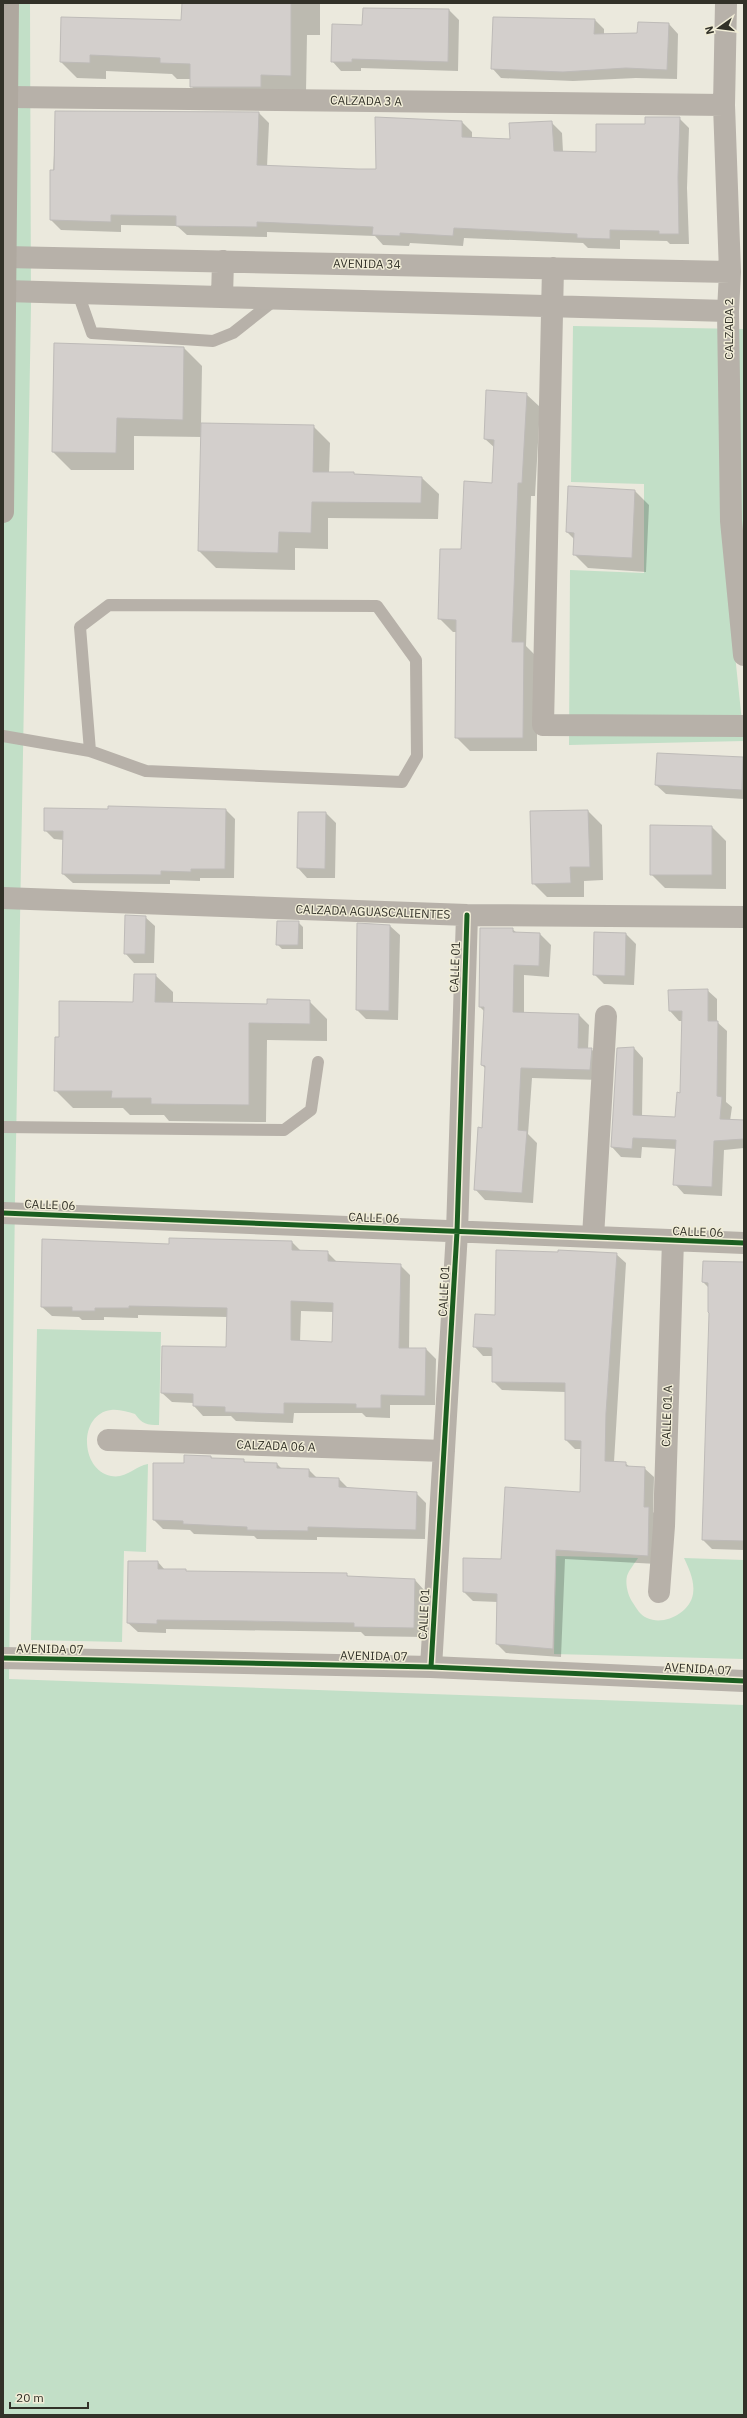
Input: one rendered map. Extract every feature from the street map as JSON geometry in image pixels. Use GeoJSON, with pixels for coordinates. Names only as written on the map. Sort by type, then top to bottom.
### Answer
{"type":"FeatureCollection","features":[{"type":"Feature","properties":{"kind":"main road"},"geometry":{"type":"LineString","coordinates":[[3,512],[6,291],[5,257],[9,97],[8,3]]}},
{"type":"Feature","properties":{"kind":"street","name":"CALZADA 2"},"geometry":{"type":"LineString","coordinates":[[726,3],[724,105],[730,272],[728,311],[731,521],[744,655]]}},
{"type":"Feature","properties":{"kind":"street","name":"CALZADA 3 A"},"geometry":{"type":"LineString","coordinates":[[9,97],[724,105]]}},
{"type":"Feature","properties":{"kind":"street","name":"AVENIDA 34"},"geometry":{"type":"LineString","coordinates":[[5,257],[730,272]]}},
{"type":"Feature","properties":{"kind":"street"},"geometry":{"type":"LineString","coordinates":[[222,297],[223,261]]}},
{"type":"Feature","properties":{"kind":"street"},"geometry":{"type":"LineString","coordinates":[[553,268],[543,725],[744,726]]}},
{"type":"Feature","properties":{"kind":"street"},"geometry":{"type":"LineString","coordinates":[[6,291],[728,311]]}},
{"type":"Feature","properties":{"kind":"street","name":"CALZADA AGUASCALIENTES"},"geometry":{"type":"LineString","coordinates":[[3,898],[467,915],[744,917]]}},
{"type":"Feature","properties":{"kind":"street","name":"CALLE 01"},"geometry":{"type":"LineString","coordinates":[[431,1667],[457,1232],[467,915]]}},
{"type":"Feature","properties":{"kind":"street"},"geometry":{"type":"LineString","coordinates":[[593,1237],[606,1016]]}},
{"type":"Feature","properties":{"kind":"street","name":"CALLE 06"},"geometry":{"type":"LineString","coordinates":[[3,1213],[744,1244]]}},
{"type":"Feature","properties":{"kind":"street","name":"CALLE 01 A"},"geometry":{"type":"LineString","coordinates":[[659,1592],[664,1526],[673,1240]]}},
{"type":"Feature","properties":{"kind":"street","name":"CALZADA 06 A"},"geometry":{"type":"LineString","coordinates":[[108,1440],[444,1451]]}},
{"type":"Feature","properties":{"kind":"street","name":"AVENIDA 07"},"geometry":{"type":"LineString","coordinates":[[3,1658],[431,1667],[744,1681]]}},
{"type":"Feature","properties":{"kind":"lane"},"geometry":{"type":"LineString","coordinates":[[78,293],[92,333],[213,341],[233,333],[276,299]]}},
{"type":"Feature","properties":{"kind":"lane"},"geometry":{"type":"LineString","coordinates":[[3,736],[90,751],[146,771],[402,782],[417,756],[416,660],[377,606],[109,605],[80,627],[90,751]]}},
{"type":"Feature","properties":{"kind":"lane"},"geometry":{"type":"LineString","coordinates":[[3,1127],[284,1130],[312,1110],[318,1062]]}},
{"type":"Feature","properties":{"kind":"green space"},"geometry":{"type":"Polygon","coordinates":[[[3,3],[30,3],[31,307],[15,1199],[9,1679],[744,1705],[744,2415],[3,2415],[3,3]]]}},
{"type":"Feature","properties":{"kind":"green space"},"geometry":{"type":"Polygon","coordinates":[[[573,326],[744,329],[744,626],[732,626],[744,741],[569,745],[570,570],[644,573],[644,484],[571,482],[573,326]]]}},
{"type":"Feature","properties":{"kind":"green space"},"geometry":{"type":"Polygon","coordinates":[[[37,1329],[161,1332],[159,1425],[145,1423],[135,1414],[120,1410],[111,1410],[100,1414],[93,1421],[88,1431],[87,1442],[89,1454],[93,1464],[101,1472],[111,1476],[121,1476],[148,1464],[146,1552],[124,1551],[122,1642],[31,1640],[37,1329]]]}},
{"type":"Feature","properties":{"kind":"green space"},"geometry":{"type":"Polygon","coordinates":[[[556,1556],[638,1558],[627,1576],[626,1583],[628,1593],[639,1612],[647,1618],[654,1620],[668,1619],[675,1616],[682,1612],[691,1601],[693,1584],[684,1558],[744,1560],[744,1659],[554,1654],[556,1556]]]}},
{"type":"Feature","properties":{"kind":"building"},"geometry":{"type":"Polygon","coordinates":[[[182,3],[291,3],[291,76],[261,75],[261,87],[190,87],[190,64],[160,63],[160,58],[90,55],[90,63],[60,62],[61,17],[181,20],[182,3]]]}},
{"type":"Feature","properties":{"kind":"building"},"geometry":{"type":"Polygon","coordinates":[[[363,8],[449,9],[448,62],[352,59],[352,62],[331,62],[332,24],[362,25],[363,8]]]}},
{"type":"Feature","properties":{"kind":"building"},"geometry":{"type":"Polygon","coordinates":[[[493,17],[595,19],[594,34],[637,33],[638,22],[669,23],[667,70],[626,68],[563,72],[491,69],[493,17]]]}},
{"type":"Feature","properties":{"kind":"building"},"geometry":{"type":"Polygon","coordinates":[[[55,111],[259,112],[257,165],[358,169],[376,169],[375,117],[462,121],[462,137],[510,139],[509,123],[552,121],[554,151],[596,152],[596,124],[645,124],[645,117],[680,117],[678,177],[679,234],[659,234],[659,231],[610,230],[610,239],[577,238],[577,234],[454,228],[453,236],[400,233],[400,236],[372,235],[373,227],[257,222],[257,227],[176,226],[176,216],[111,215],[111,222],[50,220],[50,170],[54,170],[55,111]]]}},
{"type":"Feature","properties":{"kind":"building"},"geometry":{"type":"Polygon","coordinates":[[[54,343],[184,347],[183,420],[117,418],[116,453],[52,452],[54,343]]]}},
{"type":"Feature","properties":{"kind":"building"},"geometry":{"type":"Polygon","coordinates":[[[486,390],[527,393],[522,483],[518,483],[512,642],[524,642],[523,738],[455,738],[456,620],[438,619],[440,549],[461,549],[464,481],[492,483],[494,440],[484,439],[486,390]]]}},
{"type":"Feature","properties":{"kind":"building"},"geometry":{"type":"Polygon","coordinates":[[[201,423],[314,425],[313,472],[354,472],[354,474],[422,477],[421,503],[312,502],[311,533],[279,532],[278,553],[198,551],[201,423]]]}},
{"type":"Feature","properties":{"kind":"building"},"geometry":{"type":"Polygon","coordinates":[[[568,486],[635,490],[632,558],[573,555],[574,533],[566,532],[568,486]]]}},
{"type":"Feature","properties":{"kind":"building"},"geometry":{"type":"Polygon","coordinates":[[[657,753],[743,757],[742,790],[655,785],[657,753]]]}},
{"type":"Feature","properties":{"kind":"building"},"geometry":{"type":"Polygon","coordinates":[[[108,806],[226,809],[225,869],[191,869],[191,872],[161,871],[161,875],[62,874],[63,831],[44,831],[44,808],[108,809],[108,806]]]}},
{"type":"Feature","properties":{"kind":"building"},"geometry":{"type":"Polygon","coordinates":[[[588,810],[590,867],[570,867],[571,883],[532,884],[530,811],[588,810]]]}},
{"type":"Feature","properties":{"kind":"building"},"geometry":{"type":"Polygon","coordinates":[[[298,812],[326,812],[325,869],[297,868],[298,812]]]}},
{"type":"Feature","properties":{"kind":"building"},"geometry":{"type":"Polygon","coordinates":[[[650,825],[712,826],[712,875],[650,875],[650,825]]]}},
{"type":"Feature","properties":{"kind":"building"},"geometry":{"type":"Polygon","coordinates":[[[125,915],[146,916],[145,954],[124,954],[125,915]]]}},
{"type":"Feature","properties":{"kind":"building"},"geometry":{"type":"Polygon","coordinates":[[[277,921],[299,921],[298,945],[276,945],[277,921]]]}},
{"type":"Feature","properties":{"kind":"building"},"geometry":{"type":"Polygon","coordinates":[[[357,923],[390,925],[389,1011],[356,1010],[357,923]]]}},
{"type":"Feature","properties":{"kind":"building"},"geometry":{"type":"Polygon","coordinates":[[[480,928],[513,928],[513,932],[540,933],[539,966],[514,965],[513,1012],[579,1014],[578,1048],[592,1048],[590,1070],[521,1068],[518,1130],[527,1131],[522,1193],[474,1190],[478,1127],[482,1128],[485,1066],[481,1065],[484,1007],[479,1007],[480,928]]]}},
{"type":"Feature","properties":{"kind":"building"},"geometry":{"type":"Polygon","coordinates":[[[594,932],[626,933],[625,976],[593,975],[594,932]]]}},
{"type":"Feature","properties":{"kind":"building"},"geometry":{"type":"Polygon","coordinates":[[[134,974],[156,974],[155,1002],[267,1004],[267,999],[310,1000],[310,1024],[249,1023],[249,1105],[151,1104],[151,1098],[111,1098],[112,1091],[54,1091],[55,1037],[59,1037],[59,1001],[133,1002],[134,974]]]}},
{"type":"Feature","properties":{"kind":"building"},"geometry":{"type":"Polygon","coordinates":[[[708,989],[708,1021],[718,1021],[717,1096],[722,1097],[720,1119],[744,1120],[744,1139],[714,1141],[712,1187],[673,1185],[676,1140],[633,1138],[632,1149],[611,1147],[617,1048],[634,1047],[633,1115],[675,1117],[677,1092],[680,1093],[682,1011],[669,1011],[668,990],[708,989]]]}},
{"type":"Feature","properties":{"kind":"building"},"geometry":{"type":"Polygon","coordinates":[[[169,1238],[292,1241],[292,1250],[328,1251],[328,1261],[401,1264],[399,1348],[426,1348],[425,1396],[381,1395],[381,1408],[356,1408],[356,1404],[284,1403],[284,1414],[225,1412],[225,1407],[193,1406],[193,1394],[161,1393],[162,1346],[226,1347],[227,1308],[129,1306],[129,1308],[95,1308],[95,1311],[72,1311],[72,1307],[41,1307],[42,1239],[169,1244],[169,1238]],[[291,1301],[291,1340],[332,1342],[333,1303],[291,1301]]]}},
{"type":"Feature","properties":{"kind":"building"},"geometry":{"type":"Polygon","coordinates":[[[496,1250],[558,1252],[558,1250],[617,1253],[606,1413],[605,1461],[626,1462],[626,1466],[645,1467],[644,1507],[649,1507],[648,1556],[556,1550],[553,1649],[496,1644],[497,1594],[463,1592],[463,1558],[501,1559],[505,1487],[580,1492],[581,1441],[565,1440],[565,1383],[492,1382],[492,1348],[473,1347],[475,1314],[495,1315],[496,1250]]]}},
{"type":"Feature","properties":{"kind":"building"},"geometry":{"type":"Polygon","coordinates":[[[703,1261],[744,1262],[744,1541],[702,1540],[709,1313],[708,1283],[702,1282],[703,1261]]]}},
{"type":"Feature","properties":{"kind":"building"},"geometry":{"type":"Polygon","coordinates":[[[184,1455],[244,1459],[244,1462],[277,1463],[277,1468],[309,1469],[309,1477],[339,1478],[339,1487],[417,1492],[416,1530],[308,1527],[308,1531],[247,1530],[247,1527],[183,1524],[183,1521],[153,1520],[153,1463],[184,1463],[184,1455]]]}},
{"type":"Feature","properties":{"kind":"building"},"geometry":{"type":"Polygon","coordinates":[[[128,1561],[158,1561],[158,1569],[186,1569],[186,1571],[347,1573],[347,1576],[415,1579],[414,1628],[354,1627],[354,1623],[247,1621],[157,1620],[157,1624],[127,1623],[128,1561]]]}},
{"type":"Feature","properties":{"kind":"cycle path"},"geometry":{"type":"LineString","coordinates":[[431,1667],[457,1232],[467,915]]}},
{"type":"Feature","properties":{"kind":"cycle path"},"geometry":{"type":"LineString","coordinates":[[3,1213],[744,1243]]}},
{"type":"Feature","properties":{"kind":"cycle path"},"geometry":{"type":"LineString","coordinates":[[3,1658],[431,1667],[744,1681]]}}]}
